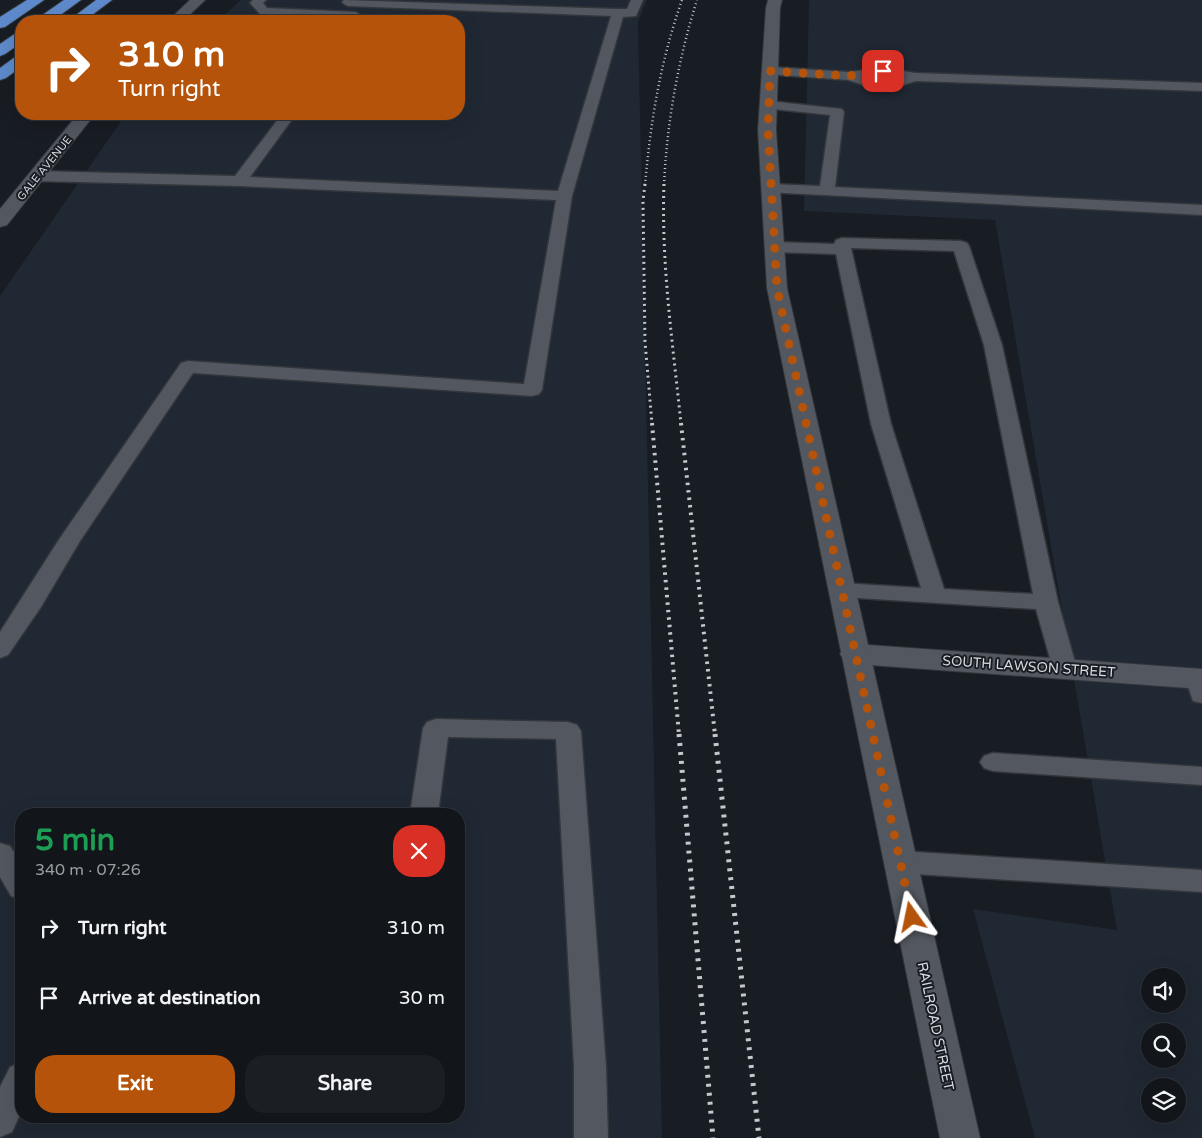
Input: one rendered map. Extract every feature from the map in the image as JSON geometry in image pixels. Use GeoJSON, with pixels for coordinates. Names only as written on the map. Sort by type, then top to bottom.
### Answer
{"type":"FeatureCollection","features":[{"type":"Feature","properties":{"kind":"highway"},"geometry":{"type":"LineString","coordinates":[[0,24],[37,0]]}},
{"type":"Feature","properties":{"kind":"highway"},"geometry":{"type":"LineString","coordinates":[[37,15],[60,0]]}},
{"type":"Feature","properties":{"kind":"highway"},"geometry":{"type":"LineString","coordinates":[[52,15],[74,0]]}},
{"type":"Feature","properties":{"kind":"highway"},"geometry":{"type":"LineString","coordinates":[[84,15],[105,0]]}},
{"type":"Feature","properties":{"kind":"highway"},"geometry":{"type":"LineString","coordinates":[[0,41],[15,30]]}},
{"type":"Feature","properties":{"kind":"highway"},"geometry":{"type":"LineString","coordinates":[[0,51],[15,40]]}},
{"type":"Feature","properties":{"kind":"highway"},"geometry":{"type":"LineString","coordinates":[[0,75],[15,64]]}},
{"type":"Feature","properties":{"kind":"street"},"geometry":{"type":"LineString","coordinates":[[181,15],[198,0]]}},
{"type":"Feature","properties":{"kind":"street","name":"RAILROAD STREET"},"geometry":{"type":"LineString","coordinates":[[775,0],[768,130],[777,288],[960,1138]]}},
{"type":"Feature","properties":{"kind":"street","name":"GALE AVENUE"},"geometry":{"type":"LineString","coordinates":[[0,221],[82,120]]}},
{"type":"Feature","properties":{"kind":"street","name":"SOUTH LAWSON STREET"},"geometry":{"type":"LineString","coordinates":[[855,654],[1065,669],[1200,684]]}},
{"type":"Feature","properties":{"kind":"lane"},"geometry":{"type":"LineString","coordinates":[[260,0],[256,3],[264,10],[315,15]]}},
{"type":"Feature","properties":{"kind":"lane"},"geometry":{"type":"LineString","coordinates":[[346,1],[632,13],[637,0]]}},
{"type":"Feature","properties":{"kind":"lane"},"geometry":{"type":"LineString","coordinates":[[346,1],[362,7],[357,15]]}},
{"type":"Feature","properties":{"kind":"lane"},"geometry":{"type":"LineString","coordinates":[[0,650],[70,541],[188,367],[532,390],[564,196],[618,13]]}},
{"type":"Feature","properties":{"kind":"lane"},"geometry":{"type":"LineString","coordinates":[[770,71],[850,76],[863,81],[897,83],[916,77],[1202,88]]}},
{"type":"Feature","properties":{"kind":"lane"},"geometry":{"type":"LineString","coordinates":[[769,105],[838,112],[827,192]]}},
{"type":"Feature","properties":{"kind":"lane"},"geometry":{"type":"LineString","coordinates":[[239,181],[285,120]]}},
{"type":"Feature","properties":{"kind":"lane"},"geometry":{"type":"LineString","coordinates":[[37,176],[239,181],[564,196]]}},
{"type":"Feature","properties":{"kind":"lane"},"geometry":{"type":"LineString","coordinates":[[771,189],[1202,210]]}},
{"type":"Feature","properties":{"kind":"lane"},"geometry":{"type":"LineString","coordinates":[[934,596],[881,424],[842,243],[961,246],[993,345],[1046,602],[1065,669]]}},
{"type":"Feature","properties":{"kind":"lane"},"geometry":{"type":"LineString","coordinates":[[774,247],[843,249]]}},
{"type":"Feature","properties":{"kind":"lane"},"geometry":{"type":"LineString","coordinates":[[842,590],[1046,602]]}},
{"type":"Feature","properties":{"kind":"lane"},"geometry":{"type":"LineString","coordinates":[[425,808],[436,728],[568,731],[590,1067],[591,1138]]}},
{"type":"Feature","properties":{"kind":"lane"},"geometry":{"type":"LineString","coordinates":[[993,762],[1202,776]]}},
{"type":"Feature","properties":{"kind":"lane"},"geometry":{"type":"LineString","coordinates":[[0,853],[15,878]]}},
{"type":"Feature","properties":{"kind":"lane"},"geometry":{"type":"LineString","coordinates":[[900,862],[1202,881]]}},
{"type":"Feature","properties":{"kind":"lane"},"geometry":{"type":"LineString","coordinates":[[0,1122],[15,1090]]}},
{"type":"Feature","properties":{"kind":"shaded area"},"geometry":{"type":"Polygon","coordinates":[[[241,0],[647,0],[638,22],[662,1138],[0,1138],[0,296],[122,120],[465,120],[465,15],[224,15],[241,0]]]}},
{"type":"Feature","properties":{"kind":"shaded area"},"geometry":{"type":"Polygon","coordinates":[[[809,0],[1202,0],[1202,1138],[1035,1138],[973,909],[1117,930],[995,220],[804,211],[809,0]]]}},
{"type":"Feature","properties":{"kind":"railway"},"geometry":{"type":"LineString","coordinates":[[645,185],[650,137],[662,69],[682,0]]}},
{"type":"Feature","properties":{"kind":"railway"},"geometry":{"type":"LineString","coordinates":[[664,185],[674,91],[684,45],[697,0]]}},
{"type":"Feature","properties":{"kind":"railway"},"geometry":{"type":"LineString","coordinates":[[645,184],[643,201],[645,341],[652,424]]}},
{"type":"Feature","properties":{"kind":"railway"},"geometry":{"type":"LineString","coordinates":[[664,185],[666,274],[681,424]]}},
{"type":"Feature","properties":{"kind":"railway"},"geometry":{"type":"LineString","coordinates":[[652,423],[679,735]]}},
{"type":"Feature","properties":{"kind":"railway"},"geometry":{"type":"LineString","coordinates":[[681,423],[715,735]]}},
{"type":"Feature","properties":{"kind":"railway"},"geometry":{"type":"LineString","coordinates":[[679,734],[713,1138]]}},
{"type":"Feature","properties":{"kind":"railway"},"geometry":{"type":"LineString","coordinates":[[715,734],[759,1138]]}},
{"type":"Feature","properties":{"kind":"route"},"geometry":{"type":"LineString","coordinates":[[883,71],[868,70],[850,76],[770,71],[768,130],[777,288],[912,917]]}}]}
